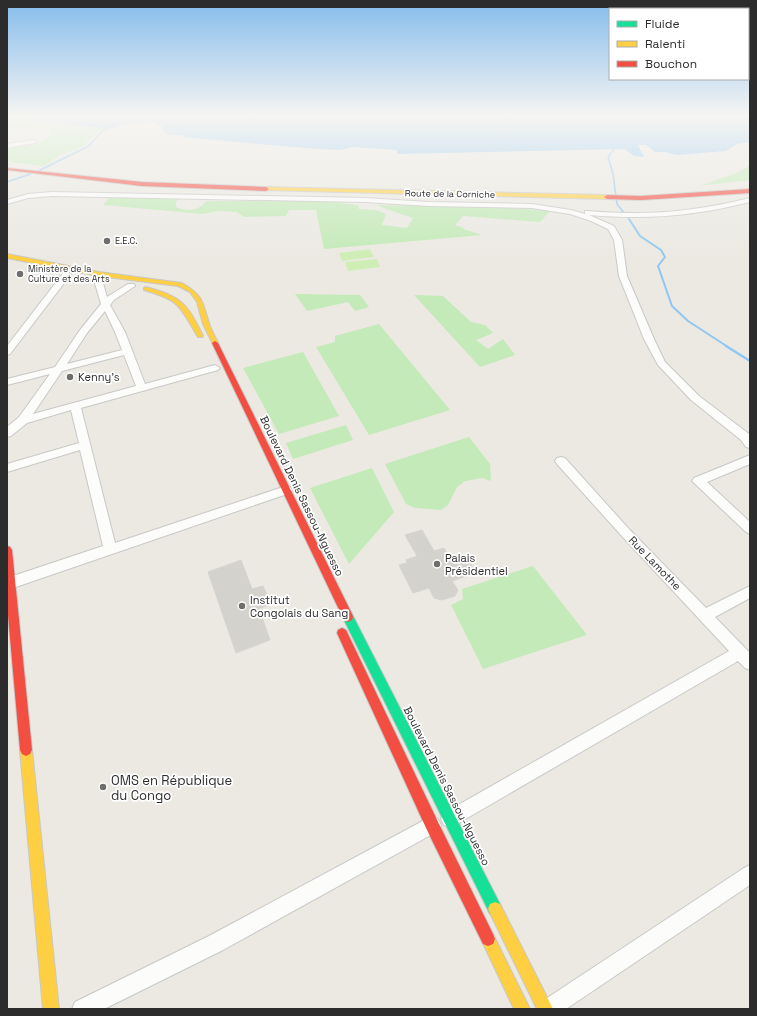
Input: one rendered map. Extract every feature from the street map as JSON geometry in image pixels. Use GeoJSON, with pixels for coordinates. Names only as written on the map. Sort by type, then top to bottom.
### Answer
{"type":"FeatureCollection","features":[{"type":"Feature","properties":{"kind":"main road","name":"Route de la Corniche"},"geometry":{"type":"LineString","coordinates":[[10,167],[106,178],[187,182],[630,194],[750,187]]}},
{"type":"Feature","properties":{"kind":"main road","name":"Route de la Corniche"},"geometry":{"type":"LineString","coordinates":[[10,167],[142,184],[333,191],[641,198],[750,191]]}},
{"type":"Feature","properties":{"kind":"main road","name":"Boulevard Denis Sassou-Nguesso"},"geometry":{"type":"LineString","coordinates":[[7,256],[99,274],[167,281],[180,284],[192,291],[200,302],[203,316],[278,493],[371,663],[545,1009]]}},
{"type":"Feature","properties":{"kind":"main road"},"geometry":{"type":"LineString","coordinates":[[7,262],[131,286],[173,296],[182,303],[189,312],[205,348]]}},
{"type":"Feature","properties":{"kind":"main road"},"geometry":{"type":"LineString","coordinates":[[7,550],[51,1009]]}},
{"type":"Feature","properties":{"kind":"main road"},"geometry":{"type":"LineString","coordinates":[[338,625],[432,825],[522,1009]]}},
{"type":"Feature","properties":{"kind":"street"},"geometry":{"type":"LineString","coordinates":[[7,202],[41,194],[365,200],[429,204],[532,206],[571,212],[628,216],[662,215],[707,210],[750,200]]}},
{"type":"Feature","properties":{"kind":"street"},"geometry":{"type":"LineString","coordinates":[[571,212],[594,219],[611,228],[618,240],[623,276],[648,339],[661,363],[695,398],[745,437],[750,444]]}},
{"type":"Feature","properties":{"kind":"street"},"geometry":{"type":"LineString","coordinates":[[7,352],[67,274]]}},
{"type":"Feature","properties":{"kind":"street"},"geometry":{"type":"LineString","coordinates":[[98,280],[106,306],[120,332],[142,388]]}},
{"type":"Feature","properties":{"kind":"street"},"geometry":{"type":"LineString","coordinates":[[7,433],[23,420],[60,369],[83,332],[116,294],[131,286]]}},
{"type":"Feature","properties":{"kind":"street"},"geometry":{"type":"LineString","coordinates":[[7,382],[127,352]]}},
{"type":"Feature","properties":{"kind":"street"},"geometry":{"type":"LineString","coordinates":[[23,420],[215,368]]}},
{"type":"Feature","properties":{"kind":"street"},"geometry":{"type":"LineString","coordinates":[[75,406],[110,549]]}},
{"type":"Feature","properties":{"kind":"street"},"geometry":{"type":"LineString","coordinates":[[7,468],[84,445]]}},
{"type":"Feature","properties":{"kind":"street"},"geometry":{"type":"LineString","coordinates":[[750,459],[698,481],[750,528]]}},
{"type":"Feature","properties":{"kind":"street","name":"Rue Lamothe"},"geometry":{"type":"LineString","coordinates":[[561,461],[624,531],[745,657]]}},
{"type":"Feature","properties":{"kind":"street"},"geometry":{"type":"LineString","coordinates":[[10,583],[278,493]]}},
{"type":"Feature","properties":{"kind":"street"},"geometry":{"type":"LineString","coordinates":[[705,615],[750,592]]}},
{"type":"Feature","properties":{"kind":"street"},"geometry":{"type":"LineString","coordinates":[[450,819],[745,657]]}},
{"type":"Feature","properties":{"kind":"street"},"geometry":{"type":"LineString","coordinates":[[82,1009],[216,942],[432,825]]}},
{"type":"Feature","properties":{"kind":"street"},"geometry":{"type":"LineString","coordinates":[[548,1009],[750,874]]}},
{"type":"Feature","properties":{"kind":"green space"},"geometry":{"type":"Polygon","coordinates":[[[22,163],[48,163],[44,166],[22,163]]]}},
{"type":"Feature","properties":{"kind":"green space"},"geometry":{"type":"Polygon","coordinates":[[[750,165],[750,180],[699,186],[737,173],[750,165]]]}},
{"type":"Feature","properties":{"kind":"green space"},"geometry":{"type":"Polygon","coordinates":[[[110,197],[179,198],[176,202],[176,207],[184,210],[196,209],[206,201],[325,201],[358,205],[359,209],[376,210],[386,214],[382,225],[407,228],[413,218],[377,205],[509,208],[550,211],[540,222],[463,216],[455,225],[482,235],[324,249],[316,210],[289,210],[286,216],[244,217],[237,212],[217,211],[203,214],[103,205],[110,197]]]}},
{"type":"Feature","properties":{"kind":"green space"},"geometry":{"type":"Polygon","coordinates":[[[370,249],[374,257],[342,261],[339,253],[370,249]]]}},
{"type":"Feature","properties":{"kind":"green space"},"geometry":{"type":"Polygon","coordinates":[[[377,259],[380,267],[348,271],[345,262],[377,259]]]}},
{"type":"Feature","properties":{"kind":"green space"},"geometry":{"type":"Polygon","coordinates":[[[295,294],[360,295],[369,307],[355,311],[348,302],[307,311],[295,294]]]}},
{"type":"Feature","properties":{"kind":"green space"},"geometry":{"type":"Polygon","coordinates":[[[414,295],[443,296],[471,322],[485,325],[493,333],[476,340],[488,349],[503,339],[515,355],[480,367],[414,295]]]}},
{"type":"Feature","properties":{"kind":"green space"},"geometry":{"type":"Polygon","coordinates":[[[379,324],[450,410],[369,435],[316,347],[335,342],[335,336],[379,324]]]}},
{"type":"Feature","properties":{"kind":"green space"},"geometry":{"type":"Polygon","coordinates":[[[303,352],[339,416],[279,434],[243,368],[303,352]]]}},
{"type":"Feature","properties":{"kind":"green space"},"geometry":{"type":"Polygon","coordinates":[[[346,425],[353,440],[293,459],[286,443],[346,425]]]}},
{"type":"Feature","properties":{"kind":"green space"},"geometry":{"type":"Polygon","coordinates":[[[469,437],[490,464],[491,481],[482,478],[465,481],[457,487],[448,505],[441,510],[415,508],[406,504],[385,464],[469,437]]]}},
{"type":"Feature","properties":{"kind":"green space"},"geometry":{"type":"Polygon","coordinates":[[[372,468],[394,512],[349,564],[310,488],[372,468]]]}},
{"type":"Feature","properties":{"kind":"green space"},"geometry":{"type":"Polygon","coordinates":[[[533,566],[587,635],[483,669],[451,605],[463,599],[462,589],[533,566]]]}},
{"type":"Feature","properties":{"kind":"building","name":"Palais Présidentiel"},"geometry":{"type":"Polygon","coordinates":[[[422,530],[434,551],[444,548],[451,561],[460,559],[463,563],[469,561],[476,573],[452,581],[458,590],[455,596],[442,600],[434,598],[429,588],[413,593],[399,565],[407,563],[406,560],[417,556],[405,535],[422,530]]]}},
{"type":"Feature","properties":{"kind":"building","name":"Institut Congolais du Sang"},"geometry":{"type":"Polygon","coordinates":[[[241,560],[252,589],[263,586],[271,604],[259,609],[270,640],[236,653],[208,572],[241,560]]]}},
{"type":"Feature","properties":{"kind":"waterway"},"geometry":{"type":"LineString","coordinates":[[38,171],[53,163]]}},
{"type":"Feature","properties":{"kind":"waterway"},"geometry":{"type":"LineString","coordinates":[[610,163],[613,174],[617,204],[625,214]]}},
{"type":"Feature","properties":{"kind":"waterway"},"geometry":{"type":"LineString","coordinates":[[7,182],[33,173]]}},
{"type":"Feature","properties":{"kind":"waterway"},"geometry":{"type":"LineString","coordinates":[[629,219],[640,236],[661,250],[665,257],[658,266],[672,306],[688,321],[728,347]]}},
{"type":"Feature","properties":{"kind":"waterway"},"geometry":{"type":"LineString","coordinates":[[726,346],[750,361]]}},
{"type":"Feature","properties":{"kind":"traffic: fast"},"geometry":{"type":"LineString","coordinates":[[348,617],[495,909]]}},
{"type":"Feature","properties":{"kind":"traffic: slow"},"geometry":{"type":"LineString","coordinates":[[266,189],[607,197]]}},
{"type":"Feature","properties":{"kind":"traffic: slow"},"geometry":{"type":"LineString","coordinates":[[7,256],[99,274],[180,284],[192,291],[200,302],[206,324],[215,343]]}},
{"type":"Feature","properties":{"kind":"traffic: slow"},"geometry":{"type":"LineString","coordinates":[[146,289],[175,299],[186,309],[200,336]]}},
{"type":"Feature","properties":{"kind":"traffic: slow"},"geometry":{"type":"LineString","coordinates":[[26,750],[51,1009]]}},
{"type":"Feature","properties":{"kind":"traffic: slow"},"geometry":{"type":"LineString","coordinates":[[495,909],[545,1009]]}},
{"type":"Feature","properties":{"kind":"traffic: slow"},"geometry":{"type":"LineString","coordinates":[[488,939],[522,1009]]}},
{"type":"Feature","properties":{"kind":"traffic: jam"},"geometry":{"type":"LineString","coordinates":[[7,169],[142,184],[266,189]]}},
{"type":"Feature","properties":{"kind":"traffic: jam"},"geometry":{"type":"LineString","coordinates":[[607,197],[641,198],[750,191]]}},
{"type":"Feature","properties":{"kind":"traffic: jam"},"geometry":{"type":"LineString","coordinates":[[215,343],[348,617]]}},
{"type":"Feature","properties":{"kind":"traffic: jam"},"geometry":{"type":"LineString","coordinates":[[7,550],[26,750]]}},
{"type":"Feature","properties":{"kind":"traffic: jam"},"geometry":{"type":"LineString","coordinates":[[342,633],[432,825],[488,939]]}},
{"type":"Feature","properties":{"kind":"place","name":"E.E.C."},"geometry":{"type":"Point","coordinates":[107,241]}},
{"type":"Feature","properties":{"kind":"place","name":"Ministère de la Culture et des Arts"},"geometry":{"type":"Point","coordinates":[20,274]}},
{"type":"Feature","properties":{"kind":"place","name":"Kenny's"},"geometry":{"type":"Point","coordinates":[70,377]}},
{"type":"Feature","properties":{"kind":"place","name":"Palais Présidentiel"},"geometry":{"type":"Point","coordinates":[437,564]}},
{"type":"Feature","properties":{"kind":"place","name":"Institut Congolais du Sang"},"geometry":{"type":"Point","coordinates":[242,606]}},
{"type":"Feature","properties":{"kind":"place","name":"OMS en République du Congo"},"geometry":{"type":"Point","coordinates":[103,787]}}]}
